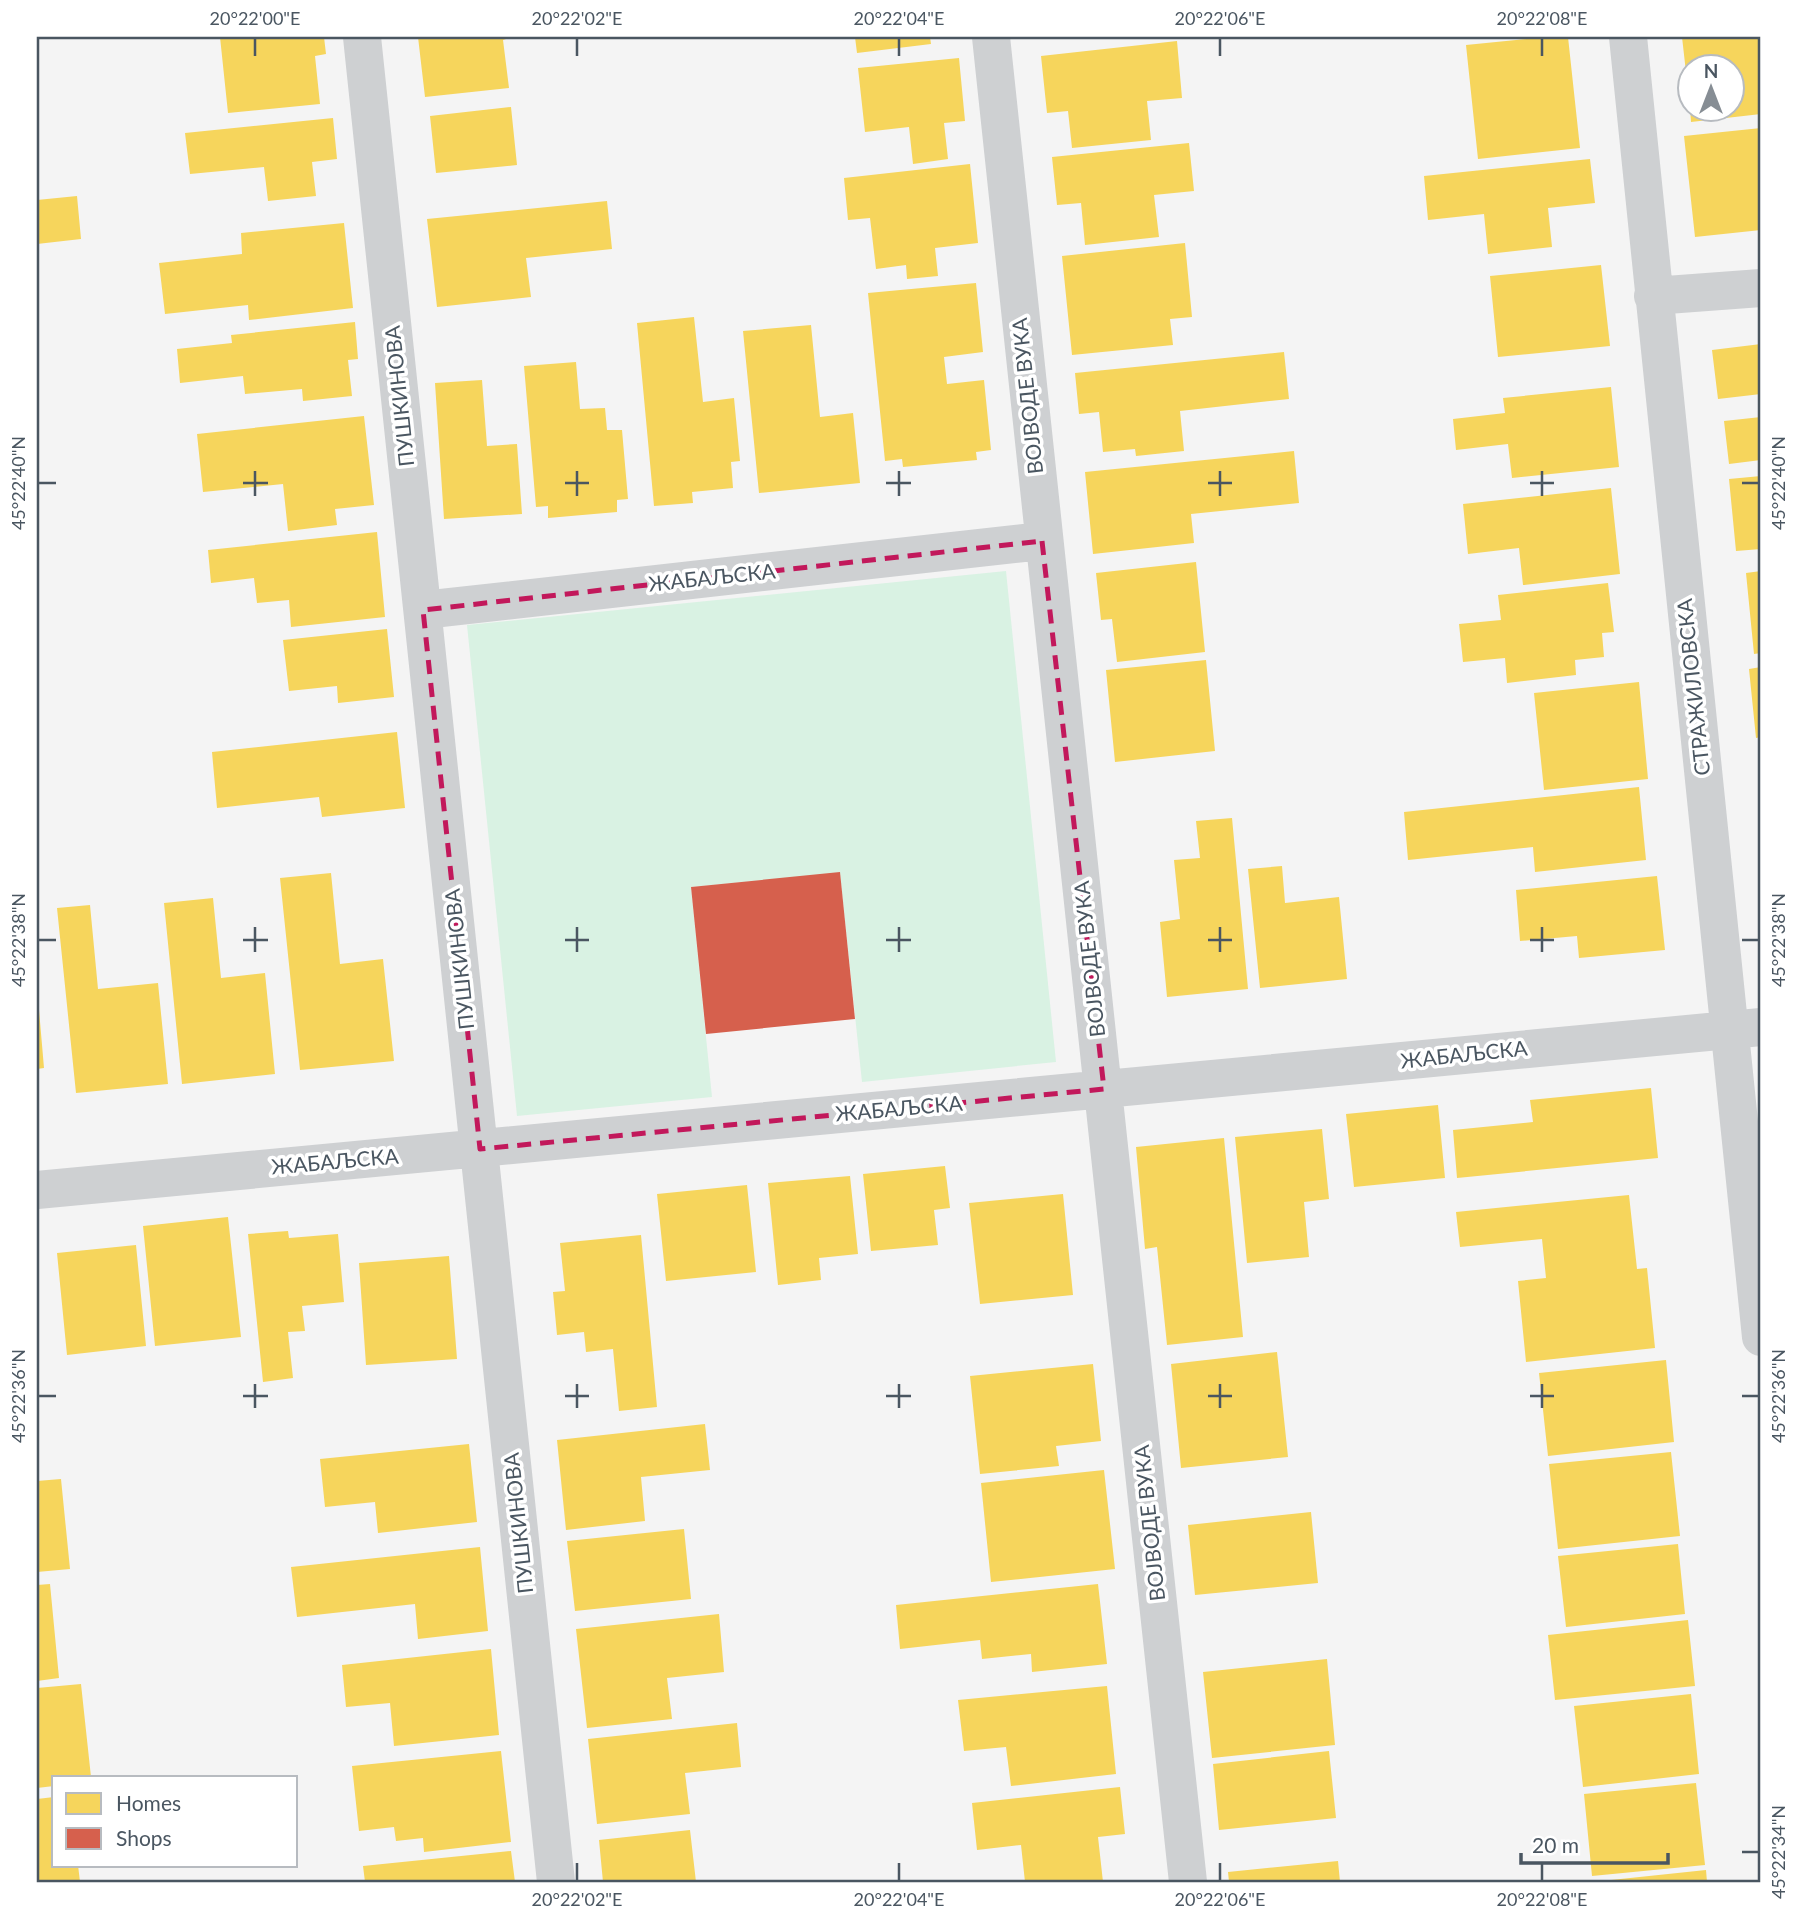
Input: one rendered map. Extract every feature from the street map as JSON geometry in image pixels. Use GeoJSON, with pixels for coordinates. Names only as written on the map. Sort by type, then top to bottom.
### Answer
{"type":"FeatureCollection","features":[{"type":"Feature","properties":{"kind":"street","name":"ПУШКИНОВА"},"geometry":{"type":"LineString","coordinates":[[362,37],[556,1882]]}},
{"type":"Feature","properties":{"kind":"street","name":"ВОЈВОДЕ ВУКА"},"geometry":{"type":"LineString","coordinates":[[991,37],[1042,541],[1104,1089],[1188,1882]]}},
{"type":"Feature","properties":{"kind":"street","name":"СТРАЖИЛОВСКА"},"geometry":{"type":"LineString","coordinates":[[1628,37],[1653,296],[1745,1028],[1761,1337]]}},
{"type":"Feature","properties":{"kind":"street"},"geometry":{"type":"LineString","coordinates":[[1653,296],[1761,288]]}},
{"type":"Feature","properties":{"kind":"street","name":"ЖАБАЉСКА"},"geometry":{"type":"LineString","coordinates":[[423,610],[1042,541]]}},
{"type":"Feature","properties":{"kind":"street","name":"ЖАБАЉСКА"},"geometry":{"type":"LineString","coordinates":[[37,1190],[1745,1028]]}},
{"type":"Feature","properties":{"kind":"highlighted area"},"geometry":{"type":"Polygon","coordinates":[[[1042,541],[1104,1089],[480,1149],[423,610],[1042,541]]]}},
{"type":"Feature","properties":{"kind":"green space"},"geometry":{"type":"Polygon","coordinates":[[[1006,571],[1056,1062],[862,1082],[840,873],[691,887],[712,1097],[517,1116],[467,625],[1006,571]]]}},
{"type":"Feature","properties":{"kind":"building: Homes"},"geometry":{"type":"Polygon","coordinates":[[[220,37],[324,37],[326,54],[315,56],[320,104],[228,113],[220,37]]]}},
{"type":"Feature","properties":{"kind":"building: Homes"},"geometry":{"type":"Polygon","coordinates":[[[418,37],[512,37],[503,40],[509,88],[425,97],[418,37]]]}},
{"type":"Feature","properties":{"kind":"building: Homes"},"geometry":{"type":"Polygon","coordinates":[[[855,37],[930,37],[931,44],[857,53],[855,37]]]}},
{"type":"Feature","properties":{"kind":"building: Homes"},"geometry":{"type":"Polygon","coordinates":[[[1568,37],[1580,148],[1478,159],[1466,45],[1568,37]]]}},
{"type":"Feature","properties":{"kind":"building: Homes"},"geometry":{"type":"Polygon","coordinates":[[[1682,37],[1761,37],[1761,114],[1745,116],[1745,52],[1684,52],[1682,37]]]}},
{"type":"Feature","properties":{"kind":"building: Homes"},"geometry":{"type":"Polygon","coordinates":[[[1177,41],[1182,98],[1147,101],[1151,140],[1072,148],[1068,111],[1047,113],[1041,56],[1177,41]]]}},
{"type":"Feature","properties":{"kind":"building: Homes"},"geometry":{"type":"Polygon","coordinates":[[[959,58],[965,121],[944,123],[948,159],[913,164],[909,127],[865,132],[858,68],[959,58]]]}},
{"type":"Feature","properties":{"kind":"building: Homes"},"geometry":{"type":"Polygon","coordinates":[[[511,107],[517,165],[436,173],[430,116],[511,107]]]}},
{"type":"Feature","properties":{"kind":"building: Homes"},"geometry":{"type":"Polygon","coordinates":[[[333,118],[337,159],[312,162],[316,196],[268,201],[264,167],[190,174],[185,133],[333,118]]]}},
{"type":"Feature","properties":{"kind":"building: Homes"},"geometry":{"type":"Polygon","coordinates":[[[1761,128],[1761,230],[1695,237],[1684,136],[1761,128]]]}},
{"type":"Feature","properties":{"kind":"building: Homes"},"geometry":{"type":"Polygon","coordinates":[[[1189,143],[1194,191],[1154,195],[1159,237],[1085,245],[1081,203],[1057,205],[1052,157],[1189,143]]]}},
{"type":"Feature","properties":{"kind":"building: Homes"},"geometry":{"type":"Polygon","coordinates":[[[1590,159],[1595,203],[1548,208],[1552,247],[1488,254],[1484,214],[1428,220],[1424,176],[1590,159]]]}},
{"type":"Feature","properties":{"kind":"building: Homes"},"geometry":{"type":"Polygon","coordinates":[[[970,164],[978,243],[935,248],[938,276],[907,279],[906,265],[876,269],[870,218],[848,220],[844,178],[970,164]]]}},
{"type":"Feature","properties":{"kind":"building: Homes"},"geometry":{"type":"Polygon","coordinates":[[[77,196],[81,239],[37,244],[37,200],[77,196]]]}},
{"type":"Feature","properties":{"kind":"building: Homes"},"geometry":{"type":"Polygon","coordinates":[[[607,201],[612,249],[526,258],[531,297],[437,307],[427,219],[607,201]]]}},
{"type":"Feature","properties":{"kind":"building: Homes"},"geometry":{"type":"Polygon","coordinates":[[[344,223],[353,308],[249,320],[248,305],[165,314],[159,263],[242,254],[241,233],[344,223]]]}},
{"type":"Feature","properties":{"kind":"building: Homes"},"geometry":{"type":"Polygon","coordinates":[[[1185,243],[1192,317],[1170,319],[1173,345],[1072,355],[1062,256],[1185,243]]]}},
{"type":"Feature","properties":{"kind":"building: Homes"},"geometry":{"type":"Polygon","coordinates":[[[1601,265],[1610,346],[1498,357],[1490,276],[1601,265]]]}},
{"type":"Feature","properties":{"kind":"building: Homes"},"geometry":{"type":"Polygon","coordinates":[[[976,283],[983,352],[944,357],[947,384],[984,380],[991,450],[976,452],[977,460],[903,467],[902,459],[885,461],[868,293],[976,283]]]}},
{"type":"Feature","properties":{"kind":"building: Homes"},"geometry":{"type":"Polygon","coordinates":[[[694,317],[703,402],[734,398],[740,461],[731,462],[733,488],[692,492],[693,503],[654,506],[637,323],[694,317]]]}},
{"type":"Feature","properties":{"kind":"building: Homes"},"geometry":{"type":"Polygon","coordinates":[[[355,322],[358,359],[348,360],[352,396],[303,401],[302,389],[245,394],[243,376],[180,383],[177,349],[232,343],[231,335],[355,322]]]}},
{"type":"Feature","properties":{"kind":"building: Homes"},"geometry":{"type":"Polygon","coordinates":[[[811,325],[820,417],[853,413],[860,483],[759,493],[743,331],[811,325]]]}},
{"type":"Feature","properties":{"kind":"building: Homes"},"geometry":{"type":"Polygon","coordinates":[[[1761,344],[1761,394],[1718,399],[1712,350],[1761,344]]]}},
{"type":"Feature","properties":{"kind":"building: Homes"},"geometry":{"type":"Polygon","coordinates":[[[1284,352],[1289,399],[1180,411],[1184,451],[1136,456],[1135,449],[1103,452],[1099,412],[1079,414],[1075,373],[1284,352]]]}},
{"type":"Feature","properties":{"kind":"building: Homes"},"geometry":{"type":"Polygon","coordinates":[[[576,362],[580,409],[605,408],[607,430],[622,430],[628,499],[617,500],[617,512],[548,518],[548,506],[536,507],[524,366],[576,362]]]}},
{"type":"Feature","properties":{"kind":"building: Homes"},"geometry":{"type":"Polygon","coordinates":[[[482,380],[487,446],[517,444],[522,514],[444,519],[435,383],[482,380]]]}},
{"type":"Feature","properties":{"kind":"building: Homes"},"geometry":{"type":"Polygon","coordinates":[[[1611,387],[1619,467],[1512,478],[1508,444],[1456,450],[1453,419],[1505,413],[1503,398],[1611,387]]]}},
{"type":"Feature","properties":{"kind":"building: Homes"},"geometry":{"type":"Polygon","coordinates":[[[364,416],[374,505],[335,509],[337,525],[288,531],[283,484],[203,492],[197,434],[364,416]]]}},
{"type":"Feature","properties":{"kind":"building: Homes"},"geometry":{"type":"Polygon","coordinates":[[[1761,417],[1761,460],[1729,464],[1724,421],[1761,417]]]}},
{"type":"Feature","properties":{"kind":"building: Homes"},"geometry":{"type":"Polygon","coordinates":[[[1294,451],[1299,503],[1191,514],[1194,543],[1093,554],[1085,472],[1294,451]]]}},
{"type":"Feature","properties":{"kind":"building: Homes"},"geometry":{"type":"Polygon","coordinates":[[[1761,476],[1761,549],[1736,551],[1729,479],[1761,476]]]}},
{"type":"Feature","properties":{"kind":"building: Homes"},"geometry":{"type":"Polygon","coordinates":[[[1611,488],[1620,574],[1523,585],[1519,548],[1468,554],[1463,504],[1611,488]]]}},
{"type":"Feature","properties":{"kind":"building: Homes"},"geometry":{"type":"Polygon","coordinates":[[[377,532],[385,617],[291,627],[289,600],[257,603],[254,578],[211,583],[208,550],[377,532]]]}},
{"type":"Feature","properties":{"kind":"building: Homes"},"geometry":{"type":"Polygon","coordinates":[[[1196,562],[1205,652],[1117,662],[1112,619],[1101,620],[1096,573],[1196,562]]]}},
{"type":"Feature","properties":{"kind":"building: Homes"},"geometry":{"type":"Polygon","coordinates":[[[1761,571],[1761,653],[1754,654],[1746,573],[1761,571]]]}},
{"type":"Feature","properties":{"kind":"building: Homes"},"geometry":{"type":"Polygon","coordinates":[[[1608,583],[1614,632],[1602,633],[1604,657],[1575,660],[1576,675],[1507,683],[1505,658],[1463,662],[1459,624],[1501,620],[1498,595],[1608,583]]]}},
{"type":"Feature","properties":{"kind":"building: Homes"},"geometry":{"type":"Polygon","coordinates":[[[387,629],[394,697],[338,703],[337,686],[289,691],[283,640],[387,629]]]}},
{"type":"Feature","properties":{"kind":"building: Homes"},"geometry":{"type":"Polygon","coordinates":[[[1206,660],[1215,751],[1115,762],[1106,670],[1206,660]]]}},
{"type":"Feature","properties":{"kind":"building: Homes"},"geometry":{"type":"Polygon","coordinates":[[[1761,667],[1761,737],[1756,738],[1749,669],[1761,667]]]}},
{"type":"Feature","properties":{"kind":"building: Homes"},"geometry":{"type":"Polygon","coordinates":[[[1639,682],[1648,779],[1544,790],[1534,693],[1639,682]]]}},
{"type":"Feature","properties":{"kind":"building: Homes"},"geometry":{"type":"Polygon","coordinates":[[[397,732],[405,808],[322,817],[319,797],[217,808],[212,752],[397,732]]]}},
{"type":"Feature","properties":{"kind":"building: Homes"},"geometry":{"type":"Polygon","coordinates":[[[1639,787],[1646,860],[1535,872],[1533,847],[1408,860],[1404,812],[1639,787]]]}},
{"type":"Feature","properties":{"kind":"building: Homes"},"geometry":{"type":"Polygon","coordinates":[[[1232,818],[1248,989],[1167,997],[1160,922],[1180,919],[1174,860],[1200,858],[1196,821],[1232,818]]]}},
{"type":"Feature","properties":{"kind":"building: Homes"},"geometry":{"type":"Polygon","coordinates":[[[1282,866],[1285,903],[1339,897],[1347,979],[1260,988],[1248,869],[1282,866]]]}},
{"type":"Feature","properties":{"kind":"building: Homes"},"geometry":{"type":"Polygon","coordinates":[[[331,873],[340,964],[383,959],[394,1061],[300,1070],[280,878],[331,873]]]}},
{"type":"Feature","properties":{"kind":"building: Homes"},"geometry":{"type":"Polygon","coordinates":[[[1657,876],[1665,950],[1579,958],[1577,936],[1520,941],[1516,890],[1657,876]]]}},
{"type":"Feature","properties":{"kind":"building: Homes"},"geometry":{"type":"Polygon","coordinates":[[[213,898],[221,978],[265,973],[275,1074],[182,1084],[164,903],[213,898]]]}},
{"type":"Feature","properties":{"kind":"building: Homes"},"geometry":{"type":"Polygon","coordinates":[[[90,905],[98,989],[158,983],[168,1084],[76,1093],[57,908],[90,905]]]}},
{"type":"Feature","properties":{"kind":"building: Homes"},"geometry":{"type":"Polygon","coordinates":[[[37,1010],[44,1068],[37,1069],[37,1010]]]}},
{"type":"Feature","properties":{"kind":"building: Homes"},"geometry":{"type":"Polygon","coordinates":[[[1651,1088],[1658,1158],[1457,1178],[1453,1130],[1533,1122],[1530,1100],[1651,1088]]]}},
{"type":"Feature","properties":{"kind":"building: Homes"},"geometry":{"type":"Polygon","coordinates":[[[1438,1105],[1445,1178],[1354,1187],[1346,1114],[1438,1105]]]}},
{"type":"Feature","properties":{"kind":"building: Homes"},"geometry":{"type":"Polygon","coordinates":[[[1322,1129],[1329,1199],[1304,1202],[1309,1257],[1247,1263],[1235,1137],[1322,1129]]]}},
{"type":"Feature","properties":{"kind":"building: Homes"},"geometry":{"type":"Polygon","coordinates":[[[1224,1138],[1243,1337],[1167,1345],[1157,1247],[1145,1249],[1136,1147],[1224,1138]]]}},
{"type":"Feature","properties":{"kind":"building: Homes"},"geometry":{"type":"Polygon","coordinates":[[[945,1166],[950,1208],[934,1210],[938,1245],[871,1251],[863,1174],[945,1166]]]}},
{"type":"Feature","properties":{"kind":"building: Homes"},"geometry":{"type":"Polygon","coordinates":[[[850,1176],[858,1254],[819,1258],[821,1280],[778,1285],[768,1183],[850,1176]]]}},
{"type":"Feature","properties":{"kind":"building: Homes"},"geometry":{"type":"Polygon","coordinates":[[[747,1185],[756,1272],[666,1281],[657,1194],[747,1185]]]}},
{"type":"Feature","properties":{"kind":"building: Homes"},"geometry":{"type":"Polygon","coordinates":[[[1063,1194],[1073,1295],[980,1304],[969,1203],[1063,1194]]]}},
{"type":"Feature","properties":{"kind":"building: Homes"},"geometry":{"type":"Polygon","coordinates":[[[1629,1195],[1637,1269],[1647,1268],[1655,1348],[1526,1362],[1518,1281],[1546,1278],[1542,1239],[1460,1247],[1456,1212],[1629,1195]]]}},
{"type":"Feature","properties":{"kind":"building: Homes"},"geometry":{"type":"Polygon","coordinates":[[[228,1217],[241,1337],[155,1346],[143,1226],[228,1217]]]}},
{"type":"Feature","properties":{"kind":"building: Homes"},"geometry":{"type":"Polygon","coordinates":[[[288,1231],[289,1238],[338,1234],[344,1302],[302,1306],[305,1331],[288,1332],[293,1378],[263,1382],[248,1234],[288,1231]]]}},
{"type":"Feature","properties":{"kind":"building: Homes"},"geometry":{"type":"Polygon","coordinates":[[[641,1235],[657,1407],[619,1411],[613,1349],[586,1352],[584,1332],[557,1335],[553,1292],[565,1291],[560,1243],[641,1235]]]}},
{"type":"Feature","properties":{"kind":"building: Homes"},"geometry":{"type":"Polygon","coordinates":[[[136,1245],[146,1346],[67,1355],[57,1253],[136,1245]]]}},
{"type":"Feature","properties":{"kind":"building: Homes"},"geometry":{"type":"Polygon","coordinates":[[[449,1256],[457,1359],[366,1365],[359,1263],[449,1256]]]}},
{"type":"Feature","properties":{"kind":"building: Homes"},"geometry":{"type":"Polygon","coordinates":[[[1277,1352],[1288,1457],[1181,1468],[1171,1364],[1277,1352]]]}},
{"type":"Feature","properties":{"kind":"building: Homes"},"geometry":{"type":"Polygon","coordinates":[[[1666,1360],[1674,1442],[1548,1456],[1539,1373],[1666,1360]]]}},
{"type":"Feature","properties":{"kind":"building: Homes"},"geometry":{"type":"Polygon","coordinates":[[[1093,1364],[1101,1441],[1056,1446],[1059,1466],[980,1474],[970,1376],[1093,1364]]]}},
{"type":"Feature","properties":{"kind":"building: Homes"},"geometry":{"type":"Polygon","coordinates":[[[705,1424],[710,1470],[641,1477],[645,1521],[566,1530],[557,1440],[705,1424]]]}},
{"type":"Feature","properties":{"kind":"building: Homes"},"geometry":{"type":"Polygon","coordinates":[[[469,1444],[477,1522],[378,1533],[375,1502],[325,1507],[320,1459],[469,1444]]]}},
{"type":"Feature","properties":{"kind":"building: Homes"},"geometry":{"type":"Polygon","coordinates":[[[1671,1452],[1680,1536],[1558,1549],[1549,1464],[1671,1452]]]}},
{"type":"Feature","properties":{"kind":"building: Homes"},"geometry":{"type":"Polygon","coordinates":[[[1104,1470],[1115,1569],[991,1582],[981,1483],[1104,1470]]]}},
{"type":"Feature","properties":{"kind":"building: Homes"},"geometry":{"type":"Polygon","coordinates":[[[61,1479],[70,1569],[37,1572],[37,1481],[61,1479]]]}},
{"type":"Feature","properties":{"kind":"building: Homes"},"geometry":{"type":"Polygon","coordinates":[[[1311,1512],[1318,1583],[1195,1595],[1188,1525],[1311,1512]]]}},
{"type":"Feature","properties":{"kind":"building: Homes"},"geometry":{"type":"Polygon","coordinates":[[[684,1529],[691,1599],[575,1611],[567,1541],[684,1529]]]}},
{"type":"Feature","properties":{"kind":"building: Homes"},"geometry":{"type":"Polygon","coordinates":[[[1678,1544],[1685,1614],[1566,1627],[1558,1556],[1678,1544]]]}},
{"type":"Feature","properties":{"kind":"building: Homes"},"geometry":{"type":"Polygon","coordinates":[[[480,1547],[488,1631],[418,1639],[415,1604],[297,1617],[291,1567],[480,1547]]]}},
{"type":"Feature","properties":{"kind":"building: Homes"},"geometry":{"type":"Polygon","coordinates":[[[50,1584],[59,1678],[37,1681],[37,1585],[50,1584]]]}},
{"type":"Feature","properties":{"kind":"building: Homes"},"geometry":{"type":"Polygon","coordinates":[[[1098,1584],[1107,1664],[1032,1672],[1031,1654],[982,1659],[980,1640],[900,1649],[896,1605],[1098,1584]]]}},
{"type":"Feature","properties":{"kind":"building: Homes"},"geometry":{"type":"Polygon","coordinates":[[[719,1614],[724,1672],[667,1678],[672,1719],[587,1728],[576,1629],[719,1614]]]}},
{"type":"Feature","properties":{"kind":"building: Homes"},"geometry":{"type":"Polygon","coordinates":[[[1688,1620],[1695,1686],[1555,1700],[1548,1635],[1688,1620]]]}},
{"type":"Feature","properties":{"kind":"building: Homes"},"geometry":{"type":"Polygon","coordinates":[[[491,1649],[499,1735],[394,1746],[390,1703],[346,1707],[342,1665],[491,1649]]]}},
{"type":"Feature","properties":{"kind":"building: Homes"},"geometry":{"type":"Polygon","coordinates":[[[1327,1659],[1335,1745],[1212,1758],[1203,1672],[1327,1659]]]}},
{"type":"Feature","properties":{"kind":"building: Homes"},"geometry":{"type":"Polygon","coordinates":[[[81,1684],[91,1776],[52,1776],[52,1786],[37,1788],[37,1688],[81,1684]]]}},
{"type":"Feature","properties":{"kind":"building: Homes"},"geometry":{"type":"Polygon","coordinates":[[[1107,1686],[1116,1774],[1011,1786],[1006,1747],[964,1751],[958,1700],[1107,1686]]]}},
{"type":"Feature","properties":{"kind":"building: Homes"},"geometry":{"type":"Polygon","coordinates":[[[1691,1694],[1699,1774],[1583,1787],[1574,1706],[1691,1694]]]}},
{"type":"Feature","properties":{"kind":"building: Homes"},"geometry":{"type":"Polygon","coordinates":[[[737,1723],[741,1767],[685,1773],[690,1814],[597,1824],[588,1739],[737,1723]]]}},
{"type":"Feature","properties":{"kind":"building: Homes"},"geometry":{"type":"Polygon","coordinates":[[[501,1751],[511,1842],[424,1852],[423,1838],[396,1841],[394,1827],[359,1831],[352,1766],[501,1751]]]}},
{"type":"Feature","properties":{"kind":"building: Homes"},"geometry":{"type":"Polygon","coordinates":[[[1329,1751],[1336,1818],[1219,1830],[1213,1764],[1329,1751]]]}},
{"type":"Feature","properties":{"kind":"building: Homes"},"geometry":{"type":"Polygon","coordinates":[[[1696,1783],[1705,1865],[1592,1876],[1584,1794],[1696,1783]]]}},
{"type":"Feature","properties":{"kind":"building: Homes"},"geometry":{"type":"Polygon","coordinates":[[[1120,1787],[1125,1834],[1098,1837],[1103,1882],[1025,1882],[1021,1845],[977,1850],[972,1803],[1120,1787]]]}},
{"type":"Feature","properties":{"kind":"building: Homes"},"geometry":{"type":"Polygon","coordinates":[[[52,1797],[52,1867],[78,1867],[80,1882],[37,1882],[37,1799],[52,1797]]]}},
{"type":"Feature","properties":{"kind":"building: Homes"},"geometry":{"type":"Polygon","coordinates":[[[690,1830],[696,1882],[603,1882],[599,1840],[690,1830]]]}},
{"type":"Feature","properties":{"kind":"building: Homes"},"geometry":{"type":"Polygon","coordinates":[[[511,1851],[515,1882],[365,1882],[363,1866],[511,1851]]]}},
{"type":"Feature","properties":{"kind":"building: Homes"},"geometry":{"type":"Polygon","coordinates":[[[1338,1861],[1340,1882],[1229,1882],[1228,1872],[1338,1861]]]}},
{"type":"Feature","properties":{"kind":"building: Homes"},"geometry":{"type":"Polygon","coordinates":[[[1706,1870],[1707,1882],[1611,1882],[1611,1880],[1706,1870]]]}},
{"type":"Feature","properties":{"kind":"building: Shops"},"geometry":{"type":"Polygon","coordinates":[[[840,872],[855,1019],[706,1034],[691,887],[840,872]]]}}]}
